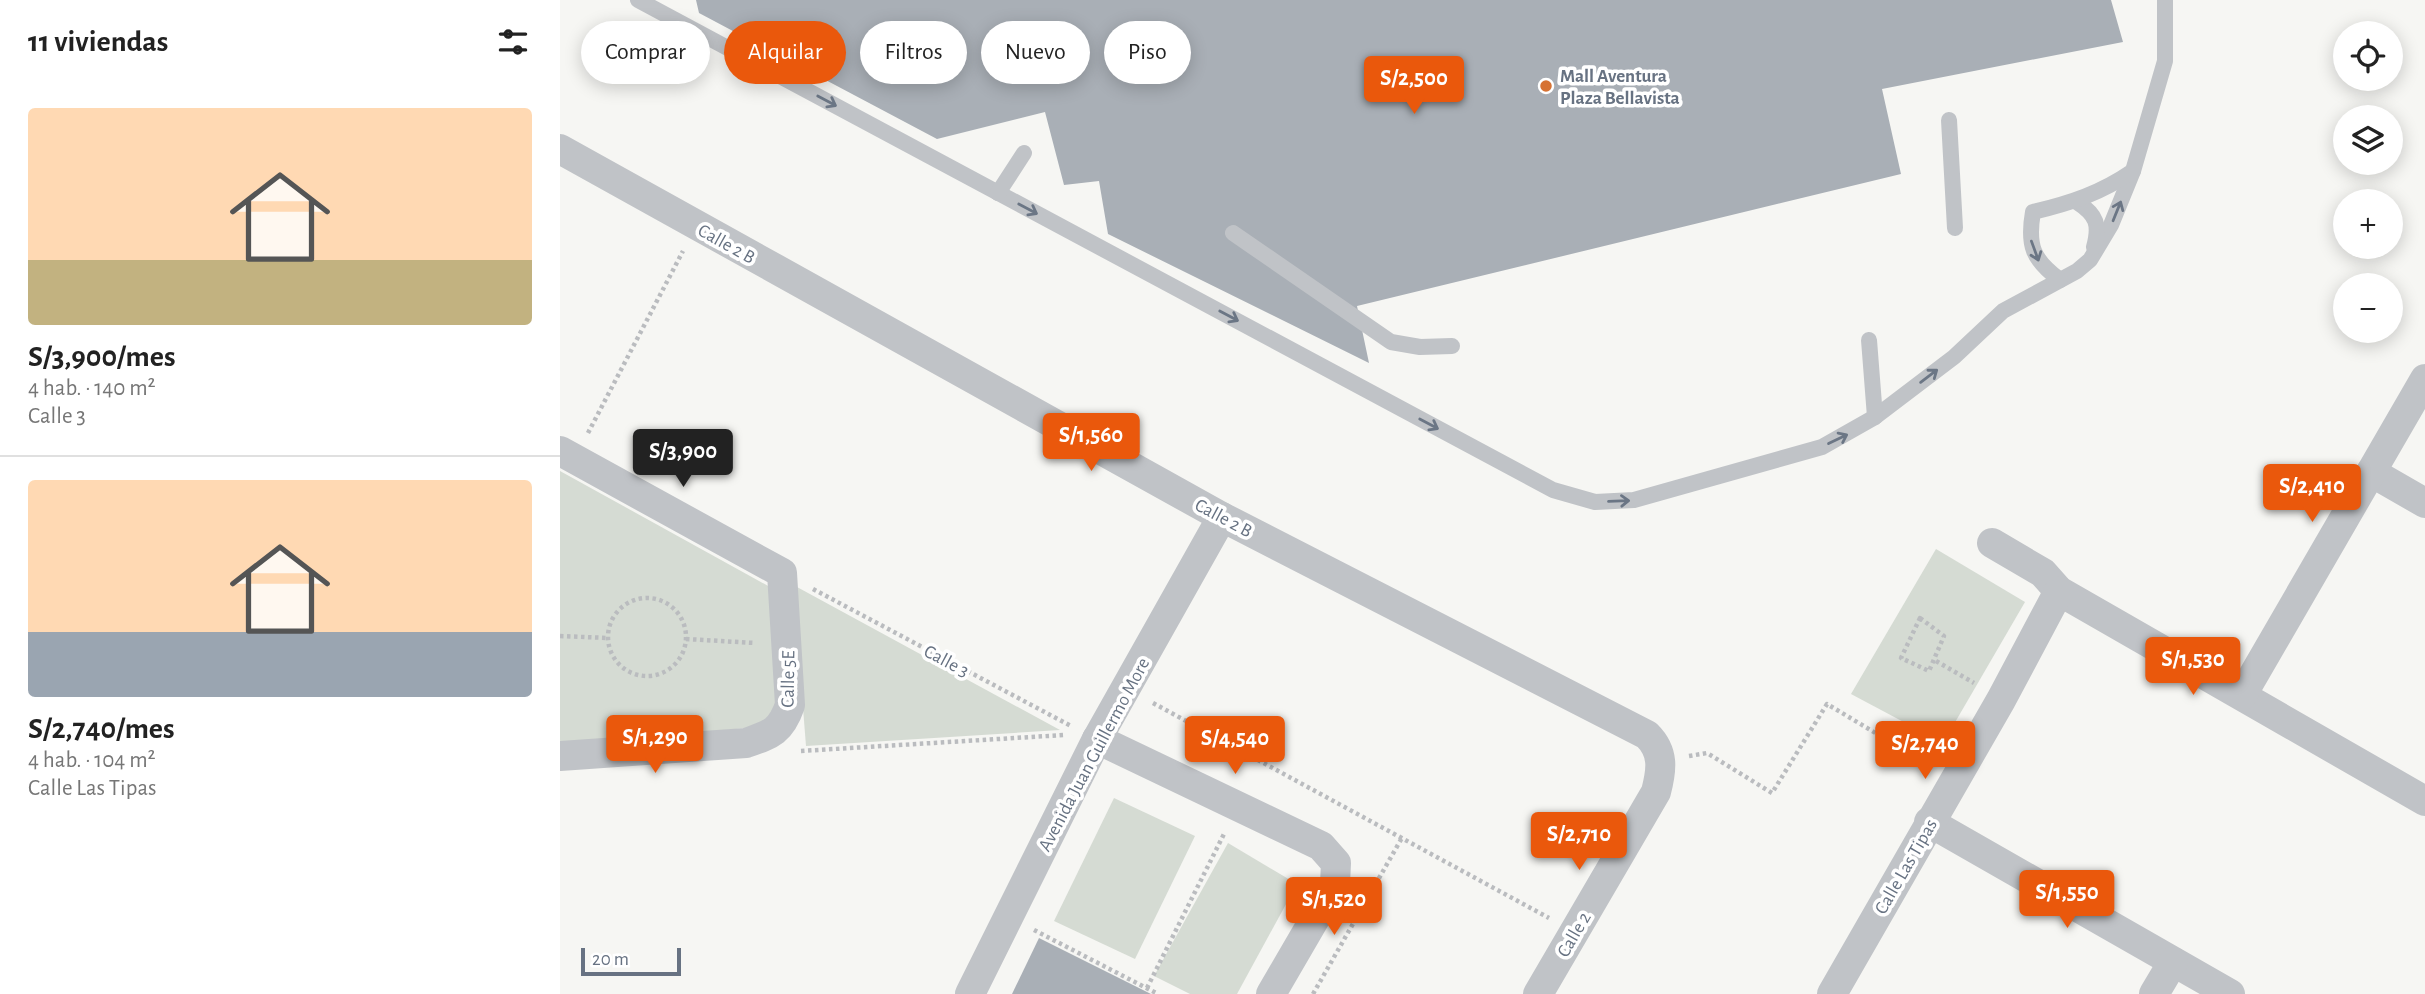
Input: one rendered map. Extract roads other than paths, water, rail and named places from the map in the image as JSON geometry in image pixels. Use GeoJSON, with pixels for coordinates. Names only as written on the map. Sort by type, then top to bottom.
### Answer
{"type":"FeatureCollection","features":[{"type":"Feature","properties":{"kind":"street","name":"Calle 2 B"},"geometry":{"type":"LineString","coordinates":[[560,149],[1222,517],[1647,735],[1658,746],[1661,761]]}},
{"type":"Feature","properties":{"kind":"street"},"geometry":{"type":"LineString","coordinates":[[2242,695],[2425,379]]}},
{"type":"Feature","properties":{"kind":"street","name":"Calle 5E"},"geometry":{"type":"LineString","coordinates":[[560,757],[746,743],[768,736],[784,723],[790,705],[782,573],[567,455]]}},
{"type":"Feature","properties":{"kind":"street"},"geometry":{"type":"LineString","coordinates":[[2371,472],[2425,502]]}},
{"type":"Feature","properties":{"kind":"street","name":"Avenida Juan Guillermo More"},"geometry":{"type":"LineString","coordinates":[[970,994],[1009,917],[1084,732],[1125,689],[1222,517]]}},
{"type":"Feature","properties":{"kind":"street"},"geometry":{"type":"LineString","coordinates":[[1992,543],[2043,573],[2059,590],[2425,802]]}},
{"type":"Feature","properties":{"kind":"street","name":"Calle Las Tipas"},"geometry":{"type":"LineString","coordinates":[[1832,994],[2001,700],[2059,590]]}},
{"type":"Feature","properties":{"kind":"street"},"geometry":{"type":"LineString","coordinates":[[1084,732],[1321,846],[1336,863],[1335,884],[1271,994]]}},
{"type":"Feature","properties":{"kind":"street","name":"Calle 2"},"geometry":{"type":"LineString","coordinates":[[1538,994],[1656,792],[1661,761]]}},
{"type":"Feature","properties":{"kind":"street"},"geometry":{"type":"LineString","coordinates":[[1929,822],[2230,994]]}},
{"type":"Feature","properties":{"kind":"street"},"geometry":{"type":"LineString","coordinates":[[2154,994],[2173,962]]}},
{"type":"Feature","properties":{"kind":"lane"},"geometry":{"type":"LineString","coordinates":[[638,0],[1553,490],[1595,502],[1634,500],[1822,447],[1875,417],[1954,357],[2003,311],[2090,260],[2111,225],[2133,171],[2165,61],[2165,0]]}},
{"type":"Feature","properties":{"kind":"lane"},"geometry":{"type":"LineString","coordinates":[[1949,120],[1955,228]]}},
{"type":"Feature","properties":{"kind":"lane"},"geometry":{"type":"LineString","coordinates":[[998,193],[1024,153]]}},
{"type":"Feature","properties":{"kind":"lane"},"geometry":{"type":"LineString","coordinates":[[2060,280],[2036,259],[2029,234],[2033,212],[2077,202],[2106,190],[2133,171]]}},
{"type":"Feature","properties":{"kind":"lane"},"geometry":{"type":"LineString","coordinates":[[2077,202],[2091,212],[2097,222],[2098,233],[2090,260]]}},
{"type":"Feature","properties":{"kind":"lane"},"geometry":{"type":"LineString","coordinates":[[1233,233],[1391,342],[1420,347],[1452,346]]}},
{"type":"Feature","properties":{"kind":"lane"},"geometry":{"type":"LineString","coordinates":[[1869,340],[1875,417]]}},
{"type":"Feature","properties":{"kind":"place","name":"Mall Aventura Plaza Bellavista"},"geometry":{"type":"Point","coordinates":[1546,86]}}]}
